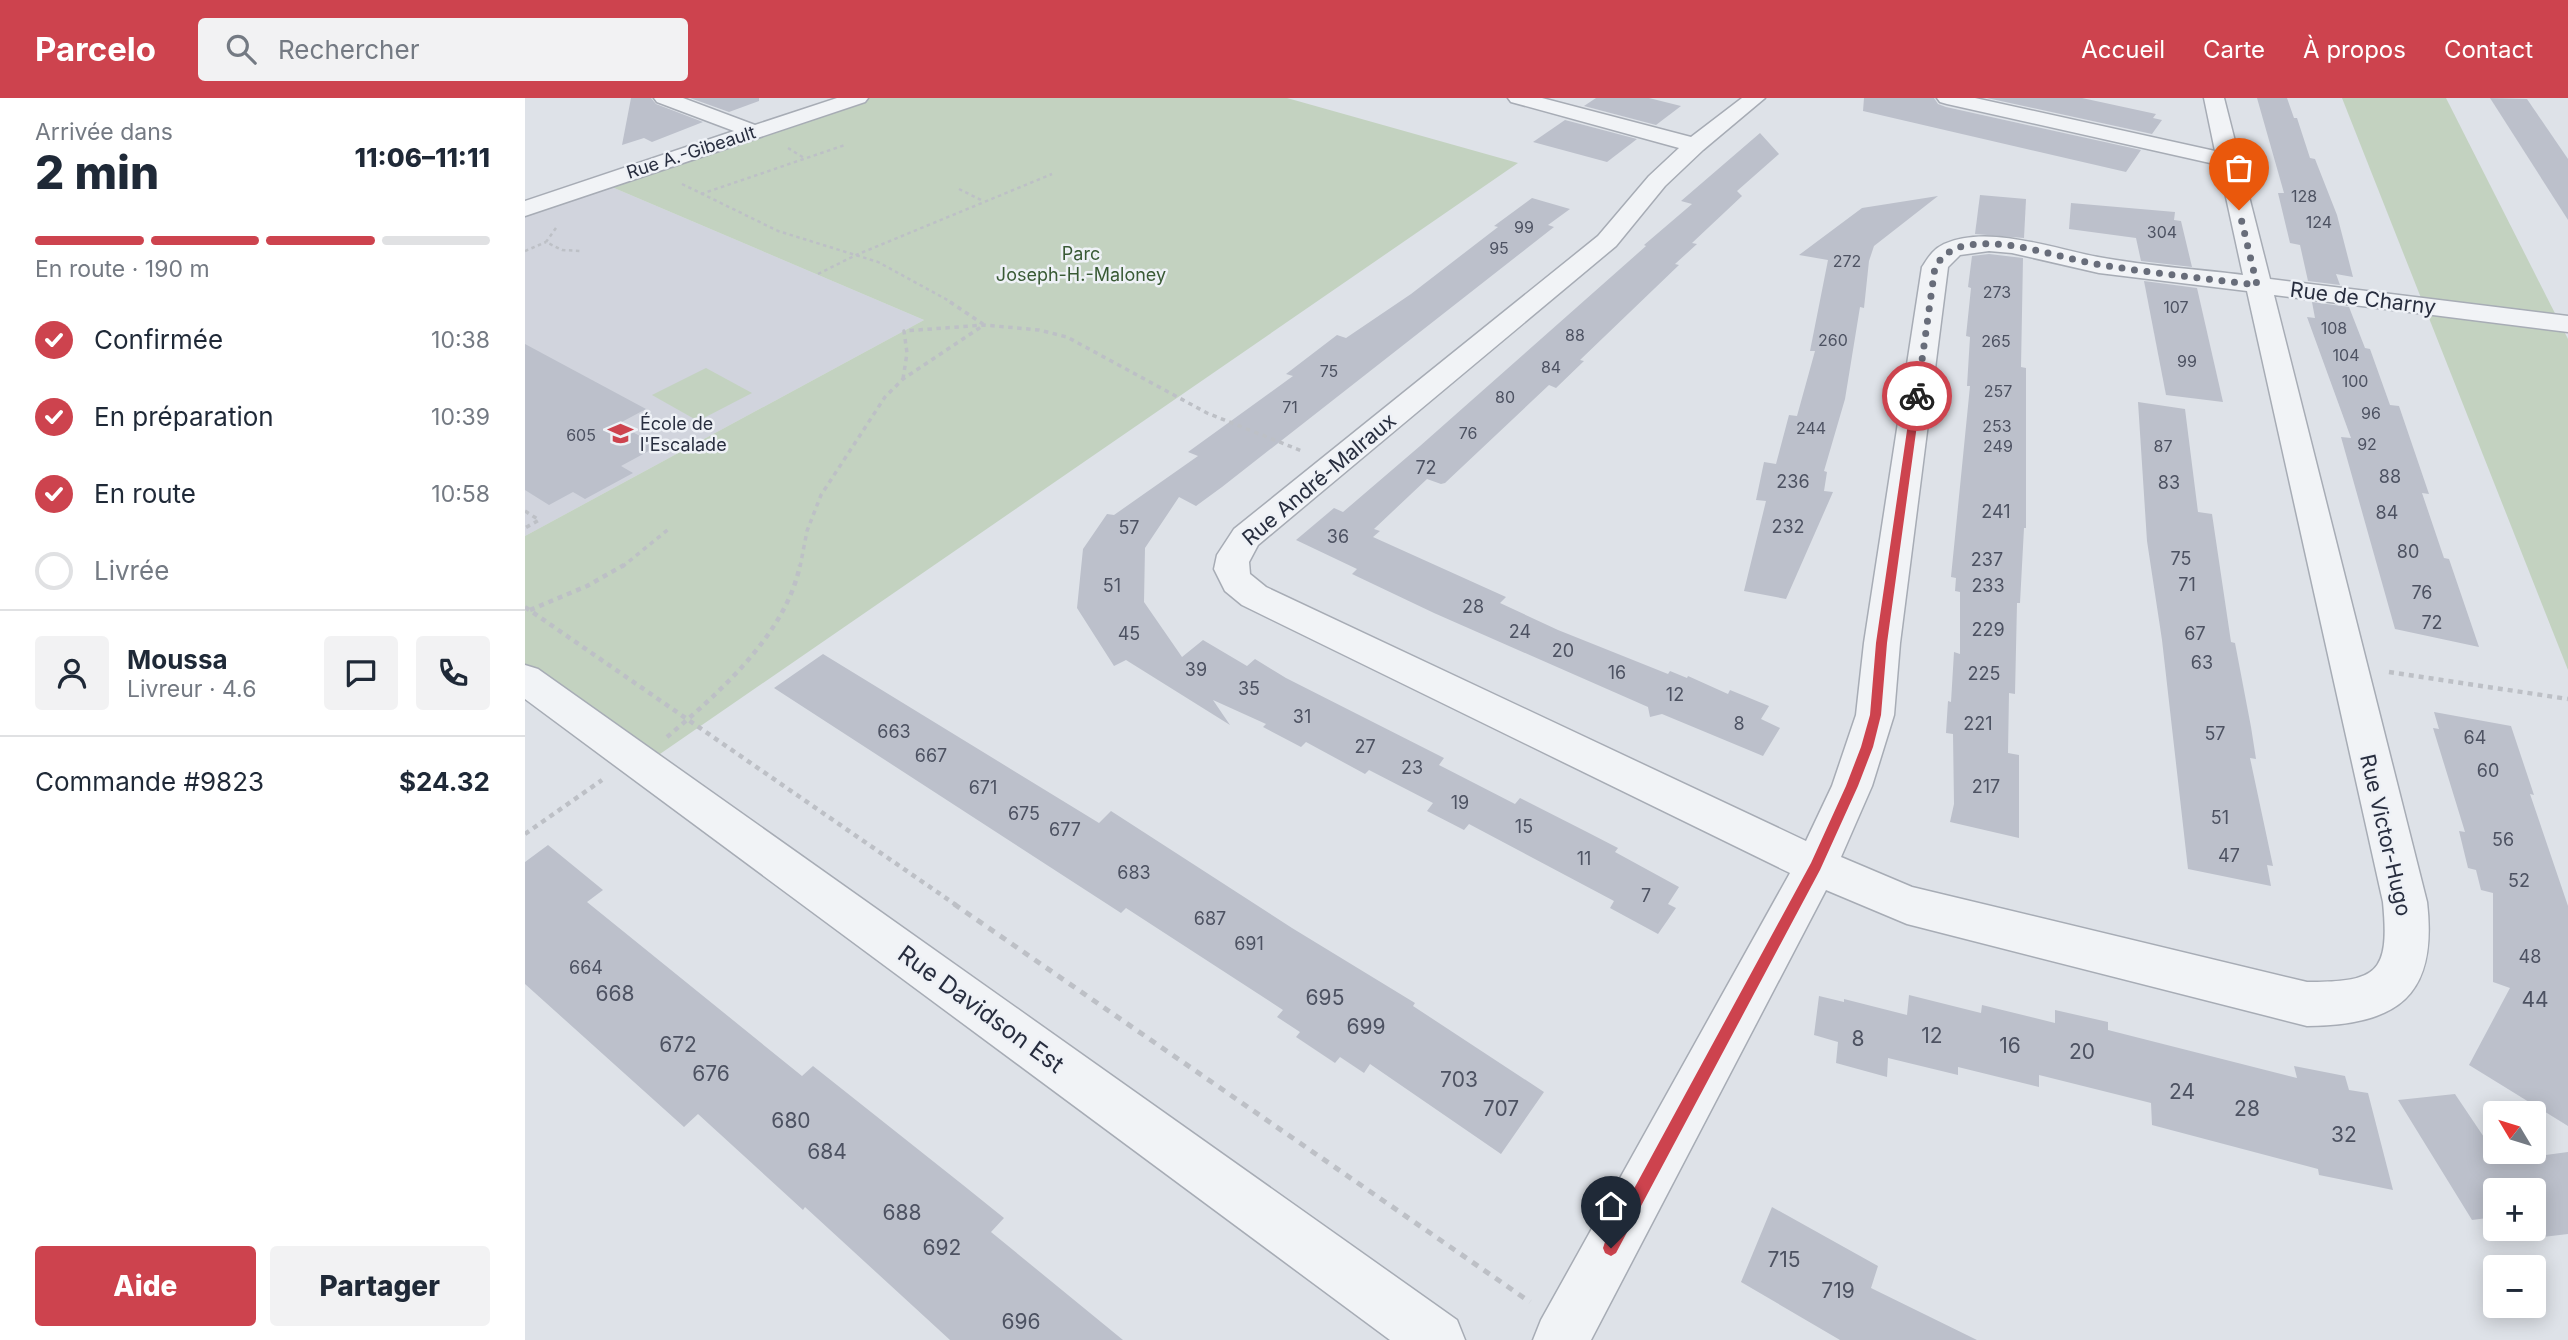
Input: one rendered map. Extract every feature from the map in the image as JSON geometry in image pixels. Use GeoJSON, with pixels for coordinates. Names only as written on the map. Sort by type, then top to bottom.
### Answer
{"type":"FeatureCollection","features":[{"type":"Feature","properties":{"kind":"street"},"geometry":{"type":"LineString","coordinates":[[664,98],[755,132]]}},
{"type":"Feature","properties":{"kind":"street","name":"Rue A.-Gibeault"},"geometry":{"type":"LineString","coordinates":[[525,209],[858,98]]}},
{"type":"Feature","properties":{"kind":"street"},"geometry":{"type":"LineString","coordinates":[[1518,98],[1695,145]]}},
{"type":"Feature","properties":{"kind":"street","name":"Rue André-Malraux"},"geometry":{"type":"LineString","coordinates":[[1755,98],[1695,145],[1657,181],[1607,242],[1246,537],[1235,551],[1230,568],[1235,584],[1254,596],[1816,866]]}},
{"type":"Feature","properties":{"kind":"street"},"geometry":{"type":"LineString","coordinates":[[1947,98],[2227,160]]}},
{"type":"Feature","properties":{"kind":"street","name":"Rue Victor-Hugo"},"geometry":{"type":"LineString","coordinates":[[1816,866],[1907,905],[2307,1004],[2351,1004],[2385,992],[2401,971],[2409,940],[2405,902],[2346,665],[2214,98]]}},
{"type":"Feature","properties":{"kind":"street","name":"Rue de Charny"},"geometry":{"type":"LineString","coordinates":[[1564,1334],[1816,866],[1852,786],[1875,715],[1882,643],[1935,267],[1941,257],[1968,245],[2012,246],[2099,264],[2568,324]]}},
{"type":"Feature","properties":{"kind":"street","name":"Rue Davidson Est"},"geometry":{"type":"LineString","coordinates":[[525,679],[1437,1340]]}},
{"type":"Feature","properties":{"kind":"path"},"geometry":{"type":"LineString","coordinates":[[700,195],[845,145]]}},
{"type":"Feature","properties":{"kind":"path"},"geometry":{"type":"LineString","coordinates":[[649,166],[700,195],[778,231],[878,262],[956,304],[984,325]]}},
{"type":"Feature","properties":{"kind":"path"},"geometry":{"type":"LineString","coordinates":[[818,274],[856,255],[1052,174]]}},
{"type":"Feature","properties":{"kind":"path"},"geometry":{"type":"LineString","coordinates":[[959,189],[984,202]]}},
{"type":"Feature","properties":{"kind":"path"},"geometry":{"type":"LineString","coordinates":[[525,251],[546,242]]}},
{"type":"Feature","properties":{"kind":"path"},"geometry":{"type":"LineString","coordinates":[[525,834],[689,720],[778,622],[796,584],[807,531],[821,495],[866,423],[903,379],[984,325]]}},
{"type":"Feature","properties":{"kind":"path"},"geometry":{"type":"LineString","coordinates":[[903,379],[907,353],[904,331],[984,325],[1039,330],[1067,337],[1207,413],[1334,464]]}},
{"type":"Feature","properties":{"kind":"path"},"geometry":{"type":"LineString","coordinates":[[525,511],[539,520],[525,528]]}},
{"type":"Feature","properties":{"kind":"path"},"geometry":{"type":"LineString","coordinates":[[527,609],[575,593],[613,574],[642,555],[670,528]]}},
{"type":"Feature","properties":{"kind":"path"},"geometry":{"type":"LineString","coordinates":[[527,609],[1564,1334]]}},
{"type":"Feature","properties":{"kind":"path"},"geometry":{"type":"LineString","coordinates":[[2346,665],[2568,699]]}},
{"type":"Feature","properties":{"kind":"shaded area","name":"École de l'Escalade"},"geometry":{"type":"Polygon","coordinates":[[[600,182],[924,320],[525,536],[525,209],[600,182]]]}},
{"type":"Feature","properties":{"kind":"green space","name":"Parc Joseph-H.-Maloney"},"geometry":{"type":"Polygon","coordinates":[[[858,98],[1287,98],[1518,163],[644,765],[525,679],[525,536],[924,320],[600,182],[858,98]]]}},
{"type":"Feature","properties":{"kind":"green space"},"geometry":{"type":"Polygon","coordinates":[[[2342,98],[2446,98],[2568,339],[2568,670],[2342,98]]]}},
{"type":"Feature","properties":{"kind":"green space"},"geometry":{"type":"Polygon","coordinates":[[[706,368],[752,393],[698,421],[652,395],[706,368]]]}},
{"type":"Feature","properties":{"kind":"building"},"geometry":{"type":"Polygon","coordinates":[[[631,98],[651,98],[656,104],[703,122],[652,142],[644,138],[622,145],[631,98]]]}},
{"type":"Feature","properties":{"kind":"building"},"geometry":{"type":"Polygon","coordinates":[[[690,98],[759,98],[759,101],[729,112],[690,98]]]}},
{"type":"Feature","properties":{"kind":"building"},"geometry":{"type":"Polygon","coordinates":[[[1596,98],[1649,98],[1681,106],[1656,125],[1584,106],[1596,98]]]}},
{"type":"Feature","properties":{"kind":"building"},"geometry":{"type":"Polygon","coordinates":[[[1864,98],[1934,98],[1938,104],[1946,107],[2141,150],[2126,172],[1863,111],[1864,98]]]}},
{"type":"Feature","properties":{"kind":"building"},"geometry":{"type":"Polygon","coordinates":[[[1987,98],[2082,98],[2156,114],[2153,118],[2162,120],[2152,134],[1987,98]]]}},
{"type":"Feature","properties":{"kind":"building"},"geometry":{"type":"Polygon","coordinates":[[[2257,98],[2287,98],[2294,118],[2297,118],[2310,158],[2315,159],[2337,215],[2353,277],[2336,274],[2340,285],[2308,281],[2300,245],[2290,243],[2278,193],[2284,193],[2257,98]]]}},
{"type":"Feature","properties":{"kind":"building"},"geometry":{"type":"Polygon","coordinates":[[[2490,98],[2527,99],[2568,159],[2568,220],[2490,98]]]}},
{"type":"Feature","properties":{"kind":"building"},"geometry":{"type":"Polygon","coordinates":[[[1565,120],[1637,139],[1607,162],[1533,142],[1565,120]]]}},
{"type":"Feature","properties":{"kind":"building"},"geometry":{"type":"Polygon","coordinates":[[[1760,133],[1779,154],[1737,191],[1742,196],[1692,243],[1697,244],[1675,264],[1679,265],[1580,360],[1584,361],[1556,388],[1549,385],[1445,483],[1427,479],[1374,529],[1380,531],[1373,537],[1506,597],[1500,603],[1558,630],[1668,674],[1670,671],[1687,678],[1688,676],[1728,694],[1730,690],[1769,706],[1761,719],[1780,728],[1763,756],[1662,714],[1650,717],[1648,707],[1434,613],[1352,574],[1357,569],[1296,540],[1334,508],[1343,512],[1420,446],[1692,204],[1681,201],[1760,133]]]}},
{"type":"Feature","properties":{"kind":"building"},"geometry":{"type":"Polygon","coordinates":[[[1980,195],[2026,199],[2024,238],[1975,234],[1980,195]]]}},
{"type":"Feature","properties":{"kind":"building"},"geometry":{"type":"Polygon","coordinates":[[[1938,196],[1874,246],[1869,261],[1864,308],[1860,307],[1845,399],[1824,471],[1827,472],[1824,491],[1833,492],[1786,599],[1744,591],[1766,501],[1756,500],[1764,462],[1776,464],[1789,415],[1797,416],[1815,351],[1810,351],[1828,260],[1799,255],[1862,208],[1938,196]]]}},
{"type":"Feature","properties":{"kind":"building"},"geometry":{"type":"Polygon","coordinates":[[[1532,198],[1570,209],[1548,225],[1554,227],[1222,487],[1196,506],[1179,497],[1145,548],[1144,602],[1182,657],[1203,640],[1247,666],[1255,659],[1286,678],[1444,758],[1439,765],[1515,804],[1520,798],[1587,832],[1618,848],[1615,852],[1679,887],[1668,904],[1676,908],[1658,934],[1610,908],[1614,901],[1469,824],[1464,830],[1427,811],[1433,803],[1369,770],[1365,774],[1306,742],[1301,747],[1263,727],[1266,724],[1213,700],[1230,725],[1126,660],[1114,666],[1077,608],[1083,549],[1107,514],[1114,515],[1198,456],[1188,452],[1293,376],[1286,374],[1337,335],[1346,338],[1411,294],[1532,198]]]}},
{"type":"Feature","properties":{"kind":"building"},"geometry":{"type":"Polygon","coordinates":[[[2071,203],[2175,212],[2174,220],[2181,221],[2192,267],[2141,261],[2136,238],[2069,229],[2071,203]]]}},
{"type":"Feature","properties":{"kind":"building"},"geometry":{"type":"Polygon","coordinates":[[[1989,254],[2023,258],[2021,367],[2026,368],[2026,528],[2020,603],[2017,603],[2015,694],[2009,693],[2008,753],[2019,755],[2019,838],[1950,822],[1954,804],[1953,734],[1946,733],[1954,652],[1960,654],[1960,592],[1955,591],[1956,578],[1951,577],[1970,386],[1967,386],[1970,337],[1966,336],[1971,288],[1968,287],[1972,256],[1989,254]]]}},
{"type":"Feature","properties":{"kind":"building"},"geometry":{"type":"Polygon","coordinates":[[[2144,281],[2197,288],[2223,402],[2166,395],[2144,281]]]}},
{"type":"Feature","properties":{"kind":"building"},"geometry":{"type":"Polygon","coordinates":[[[2312,302],[2349,307],[2365,348],[2370,349],[2390,405],[2399,406],[2429,494],[2422,493],[2444,558],[2449,559],[2479,647],[2395,629],[2341,437],[2351,438],[2307,317],[2315,318],[2312,302]]]}},
{"type":"Feature","properties":{"kind":"building"},"geometry":{"type":"Polygon","coordinates":[[[525,344],[646,409],[618,424],[658,446],[621,466],[633,473],[585,499],[573,492],[549,505],[525,490],[525,344]]]}},
{"type":"Feature","properties":{"kind":"building"},"geometry":{"type":"Polygon","coordinates":[[[2138,402],[2185,409],[2198,512],[2212,514],[2231,642],[2235,643],[2251,727],[2256,759],[2250,758],[2273,866],[2267,865],[2271,886],[2188,869],[2162,640],[2147,541],[2138,402]]]}},
{"type":"Feature","properties":{"kind":"building"},"geometry":{"type":"Polygon","coordinates":[[[823,654],[1099,823],[1111,811],[1292,928],[1415,1003],[1413,1006],[1544,1092],[1501,1154],[1370,1064],[1364,1073],[1340,1057],[1335,1063],[1296,1037],[1300,1032],[1277,1017],[1283,1010],[1126,908],[1121,913],[774,688],[823,654]]]}},
{"type":"Feature","properties":{"kind":"building"},"geometry":{"type":"Polygon","coordinates":[[[2434,712],[2511,726],[2534,795],[2530,794],[2568,906],[2568,1126],[2546,1112],[2546,1101],[2527,1101],[2469,1065],[2510,988],[2493,982],[2493,893],[2481,890],[2476,870],[2468,868],[2459,831],[2465,832],[2433,728],[2439,729],[2434,712]]]}},
{"type":"Feature","properties":{"kind":"building"},"geometry":{"type":"Polygon","coordinates":[[[548,845],[603,890],[587,902],[802,1076],[813,1066],[1004,1218],[991,1232],[1123,1340],[950,1340],[805,1207],[803,1210],[698,1114],[684,1127],[525,984],[525,862],[548,845]]]}},
{"type":"Feature","properties":{"kind":"building"},"geometry":{"type":"Polygon","coordinates":[[[1909,995],[1981,1013],[1982,1005],[2055,1023],[2055,1010],[2108,1022],[2108,1030],[2297,1078],[2294,1066],[2345,1076],[2349,1090],[2368,1093],[2393,1190],[2319,1175],[2318,1169],[2152,1125],[2151,1103],[2039,1075],[2039,1087],[1958,1067],[1958,1075],[1888,1058],[1887,1077],[1836,1063],[1838,1042],[1814,1035],[1819,996],[1844,1002],[1844,999],[1907,1015],[1909,995]]]}},
{"type":"Feature","properties":{"kind":"building"},"geometry":{"type":"Polygon","coordinates":[[[2455,1094],[2483,1136],[2483,1164],[2546,1164],[2546,1155],[2568,1152],[2568,1234],[2546,1237],[2546,1178],[2483,1178],[2483,1219],[2472,1220],[2398,1100],[2455,1094]]]}},
{"type":"Feature","properties":{"kind":"building"},"geometry":{"type":"Polygon","coordinates":[[[1772,1207],[1878,1266],[1871,1288],[1977,1340],[1840,1340],[1741,1282],[1772,1207]]]}},
{"type":"Feature","properties":{"kind":"way so far"},"geometry":{"type":"LineString","coordinates":[[1917,396],[1935,267],[1941,257],[1954,249],[1968,245],[2012,246],[2067,259],[2257,285],[2239,210]]}},
{"type":"Feature","properties":{"kind":"place","name":"École de l'Escalade"},"geometry":{"type":"Point","coordinates":[620,433]}},
{"type":"Feature","properties":{"kind":"route"},"geometry":{"type":"LineString","coordinates":[[1611,1248],[1816,866],[1867,747],[1875,715],[1882,643],[1917,396]]}}]}
